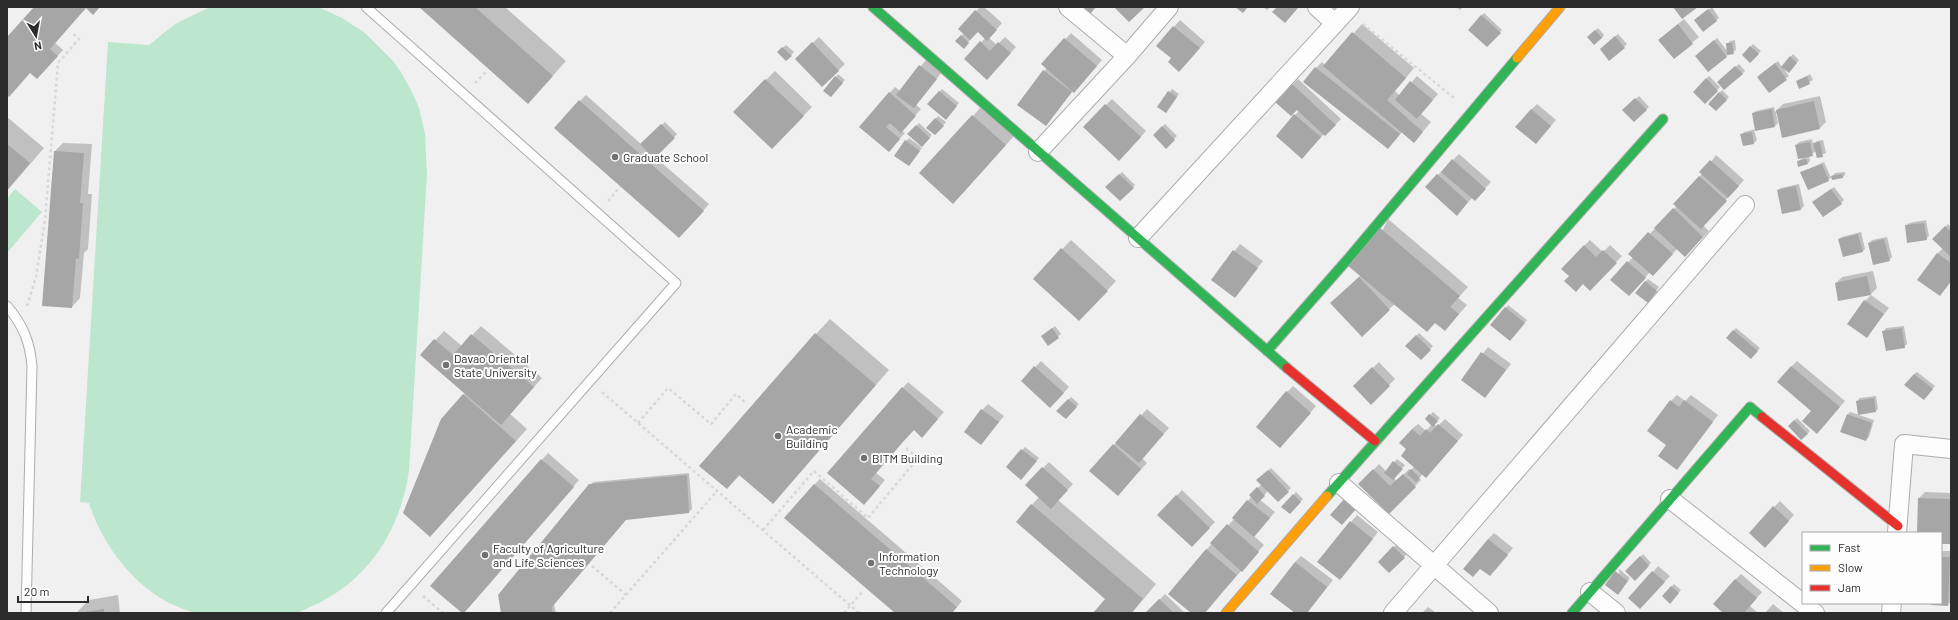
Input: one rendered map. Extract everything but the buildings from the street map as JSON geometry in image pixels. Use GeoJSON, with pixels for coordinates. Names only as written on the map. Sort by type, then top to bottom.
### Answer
{"type":"FeatureCollection","features":[{"type":"Feature","properties":{"kind":"street"},"geometry":{"type":"LineString","coordinates":[[873,7],[1267,351],[1375,441]]}},
{"type":"Feature","properties":{"kind":"street"},"geometry":{"type":"LineString","coordinates":[[1068,7],[1127,56]]}},
{"type":"Feature","properties":{"kind":"street"},"geometry":{"type":"LineString","coordinates":[[1038,152],[1127,56],[1169,7]]}},
{"type":"Feature","properties":{"kind":"street"},"geometry":{"type":"LineString","coordinates":[[1138,238],[1344,13],[1317,7]]}},
{"type":"Feature","properties":{"kind":"street"},"geometry":{"type":"LineString","coordinates":[[1267,351],[1347,260],[1560,7]]}},
{"type":"Feature","properties":{"kind":"street"},"geometry":{"type":"LineString","coordinates":[[1226,613],[1375,441],[1663,118]]}},
{"type":"Feature","properties":{"kind":"street"},"geometry":{"type":"LineString","coordinates":[[1393,613],[1745,205]]}},
{"type":"Feature","properties":{"kind":"street"},"geometry":{"type":"LineString","coordinates":[[1572,613],[1750,407],[1898,530]]}},
{"type":"Feature","properties":{"kind":"street"},"geometry":{"type":"LineString","coordinates":[[1898,530],[1904,444],[1951,449]]}},
{"type":"Feature","properties":{"kind":"street"},"geometry":{"type":"LineString","coordinates":[[1339,483],[1489,613]]}},
{"type":"Feature","properties":{"kind":"street"},"geometry":{"type":"LineString","coordinates":[[1670,499],[1802,603]]}},
{"type":"Feature","properties":{"kind":"street"},"geometry":{"type":"LineString","coordinates":[[1590,592],[1616,613]]}},
{"type":"Feature","properties":{"kind":"street"},"geometry":{"type":"LineString","coordinates":[[1804,604],[1815,613]]}},
{"type":"Feature","properties":{"kind":"lane"},"geometry":{"type":"LineString","coordinates":[[366,7],[676,283],[386,613]]}},
{"type":"Feature","properties":{"kind":"lane"},"geometry":{"type":"LineString","coordinates":[[7,306],[21,324],[28,338],[32,366],[26,613]]}},
{"type":"Feature","properties":{"kind":"path"},"geometry":{"type":"LineString","coordinates":[[1344,13],[1471,113]]}},
{"type":"Feature","properties":{"kind":"path"},"geometry":{"type":"LineString","coordinates":[[21,324],[36,277],[43,233],[58,63],[79,39],[71,32]]}},
{"type":"Feature","properties":{"kind":"path"},"geometry":{"type":"LineString","coordinates":[[590,382],[859,613]]}},
{"type":"Feature","properties":{"kind":"path"},"geometry":{"type":"LineString","coordinates":[[638,423],[668,388],[711,424],[736,394],[747,404]]}},
{"type":"Feature","properties":{"kind":"path"},"geometry":{"type":"LineString","coordinates":[[763,530],[814,471],[868,518],[918,458],[906,448]]}},
{"type":"Feature","properties":{"kind":"path"},"geometry":{"type":"LineString","coordinates":[[610,613],[717,491]]}},
{"type":"Feature","properties":{"kind":"path"},"geometry":{"type":"LineString","coordinates":[[592,566],[626,595]]}},
{"type":"Feature","properties":{"kind":"path"},"geometry":{"type":"LineString","coordinates":[[410,585],[443,613]]}},
{"type":"Feature","properties":{"kind":"path"},"geometry":{"type":"LineString","coordinates":[[844,613],[863,591]]}},
{"type":"Feature","properties":{"kind":"green space"},"geometry":{"type":"Polygon","coordinates":[[[210,7],[318,7],[342,18],[365,33],[393,61],[401,72],[419,108],[425,134],[427,174],[409,471],[405,492],[391,531],[368,565],[354,579],[337,592],[319,603],[294,613],[203,614],[178,607],[160,598],[129,572],[105,539],[89,503],[80,502],[108,42],[149,45],[175,24],[210,7]]]}},
{"type":"Feature","properties":{"kind":"green space"},"geometry":{"type":"Polygon","coordinates":[[[15,189],[42,212],[7,253],[7,199],[15,189]]]}},
{"type":"Feature","properties":{"kind":"traffic: fast"},"geometry":{"type":"LineString","coordinates":[[873,7],[1287,368]]}},
{"type":"Feature","properties":{"kind":"traffic: fast"},"geometry":{"type":"LineString","coordinates":[[1267,351],[1347,260],[1517,58]]}},
{"type":"Feature","properties":{"kind":"traffic: fast"},"geometry":{"type":"LineString","coordinates":[[1327,496],[1663,119]]}},
{"type":"Feature","properties":{"kind":"traffic: fast"},"geometry":{"type":"LineString","coordinates":[[1572,613],[1750,407],[1762,417]]}},
{"type":"Feature","properties":{"kind":"traffic: slow"},"geometry":{"type":"LineString","coordinates":[[1517,58],[1560,7]]}},
{"type":"Feature","properties":{"kind":"traffic: slow"},"geometry":{"type":"LineString","coordinates":[[1226,613],[1327,496]]}},
{"type":"Feature","properties":{"kind":"traffic: jam"},"geometry":{"type":"LineString","coordinates":[[1287,368],[1375,441]]}},
{"type":"Feature","properties":{"kind":"traffic: jam"},"geometry":{"type":"LineString","coordinates":[[1762,417],[1898,526]]}},
{"type":"Feature","properties":{"kind":"place","name":"Graduate School"},"geometry":{"type":"Point","coordinates":[615,157]}},
{"type":"Feature","properties":{"kind":"place","name":"Davao Oriental State University"},"geometry":{"type":"Point","coordinates":[446,365]}},
{"type":"Feature","properties":{"kind":"place","name":"Academic Building"},"geometry":{"type":"Point","coordinates":[778,436]}},
{"type":"Feature","properties":{"kind":"place","name":"BITM Building"},"geometry":{"type":"Point","coordinates":[864,458]}},
{"type":"Feature","properties":{"kind":"place","name":"Faculty of Agriculture and Life Sciences"},"geometry":{"type":"Point","coordinates":[485,555]}},
{"type":"Feature","properties":{"kind":"place","name":"Information Technology"},"geometry":{"type":"Point","coordinates":[871,563]}}]}
